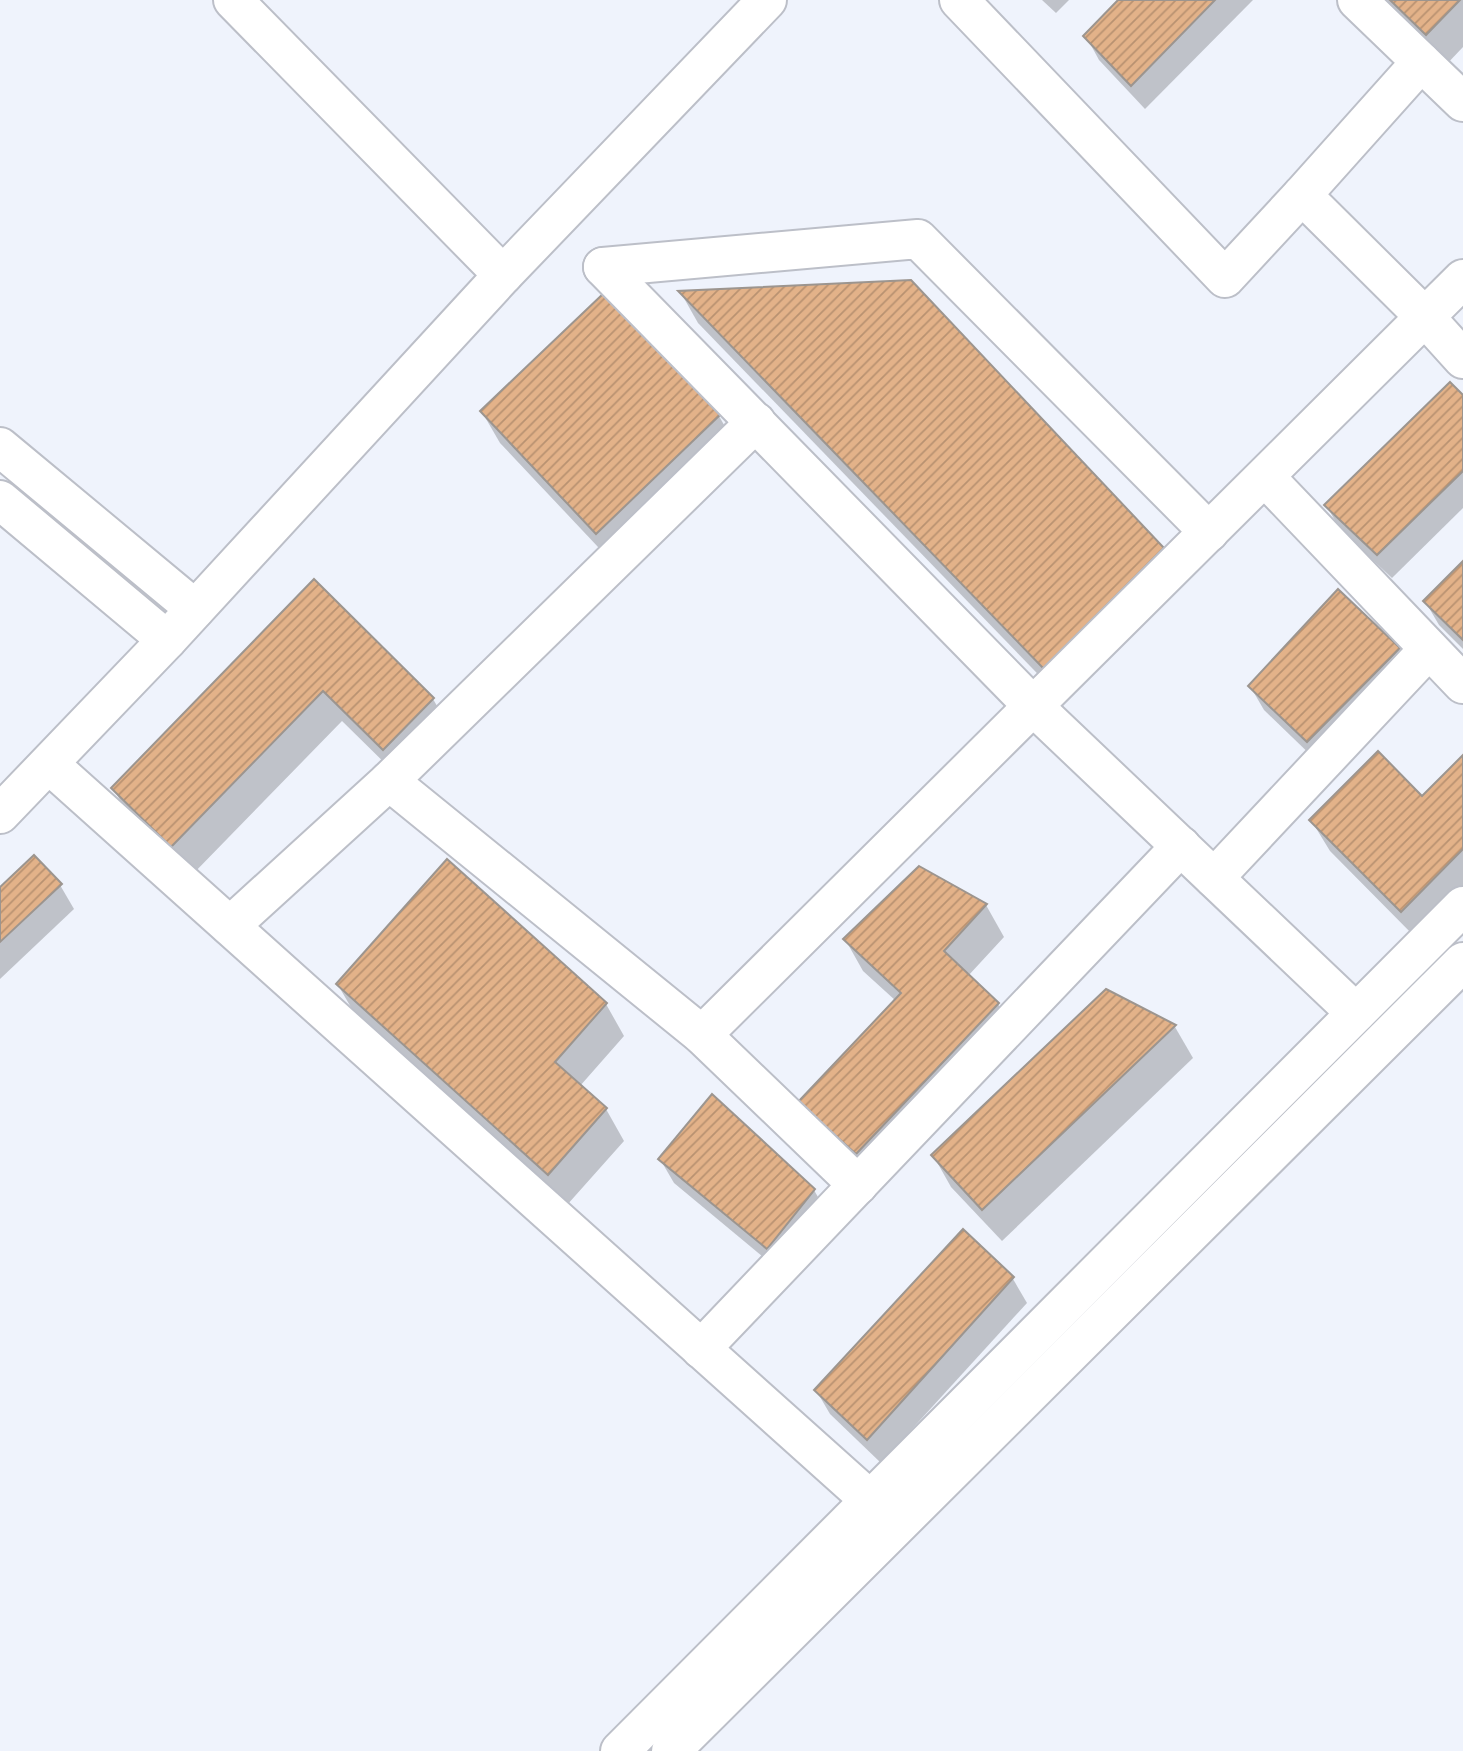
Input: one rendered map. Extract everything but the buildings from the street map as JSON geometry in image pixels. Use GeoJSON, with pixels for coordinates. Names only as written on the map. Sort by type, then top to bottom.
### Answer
{"type":"FeatureCollection","features":[{"type":"Feature","properties":{"kind":"street"},"geometry":{"type":"LineString","coordinates":[[233,0],[503,275]]}},
{"type":"Feature","properties":{"kind":"street"},"geometry":{"type":"LineString","coordinates":[[0,814],[167,640],[503,275],[767,0]]}},
{"type":"Feature","properties":{"kind":"street"},"geometry":{"type":"LineString","coordinates":[[959,0],[1224,278],[1422,62]]}},
{"type":"Feature","properties":{"kind":"street"},"geometry":{"type":"LineString","coordinates":[[1357,0],[1463,102]]}},
{"type":"Feature","properties":{"kind":"street"},"geometry":{"type":"LineString","coordinates":[[1302,195],[1463,359]]}},
{"type":"Feature","properties":{"kind":"street"},"geometry":{"type":"LineString","coordinates":[[1209,532],[918,239],[603,267],[1033,706],[1356,1013]]}},
{"type":"Feature","properties":{"kind":"street"},"geometry":{"type":"LineString","coordinates":[[702,1035],[1463,279]]}},
{"type":"Feature","properties":{"kind":"street"},"geometry":{"type":"LineString","coordinates":[[230,926],[389,781],[756,422]]}},
{"type":"Feature","properties":{"kind":"street"},"geometry":{"type":"LineString","coordinates":[[0,447],[195,609]]}},
{"type":"Feature","properties":{"kind":"street"},"geometry":{"type":"LineString","coordinates":[[1265,477],[1463,684]]}},
{"type":"Feature","properties":{"kind":"street"},"geometry":{"type":"LineString","coordinates":[[0,500],[167,640]]}},
{"type":"Feature","properties":{"kind":"street"},"geometry":{"type":"LineString","coordinates":[[1214,878],[1429,649]]}},
{"type":"Feature","properties":{"kind":"street"},"geometry":{"type":"LineString","coordinates":[[48,764],[885,1512]]}},
{"type":"Feature","properties":{"kind":"street"},"geometry":{"type":"LineString","coordinates":[[389,781],[702,1035],[858,1185]]}},
{"type":"Feature","properties":{"kind":"street"},"geometry":{"type":"LineString","coordinates":[[701,1349],[1181,846]]}},
{"type":"Feature","properties":{"kind":"street"},"geometry":{"type":"LineString","coordinates":[[671,1751],[885,1512],[1356,1013],[1463,906]]}},
{"type":"Feature","properties":{"kind":"street"},"geometry":{"type":"LineString","coordinates":[[620,1751],[885,1512],[1463,962]]}}]}
